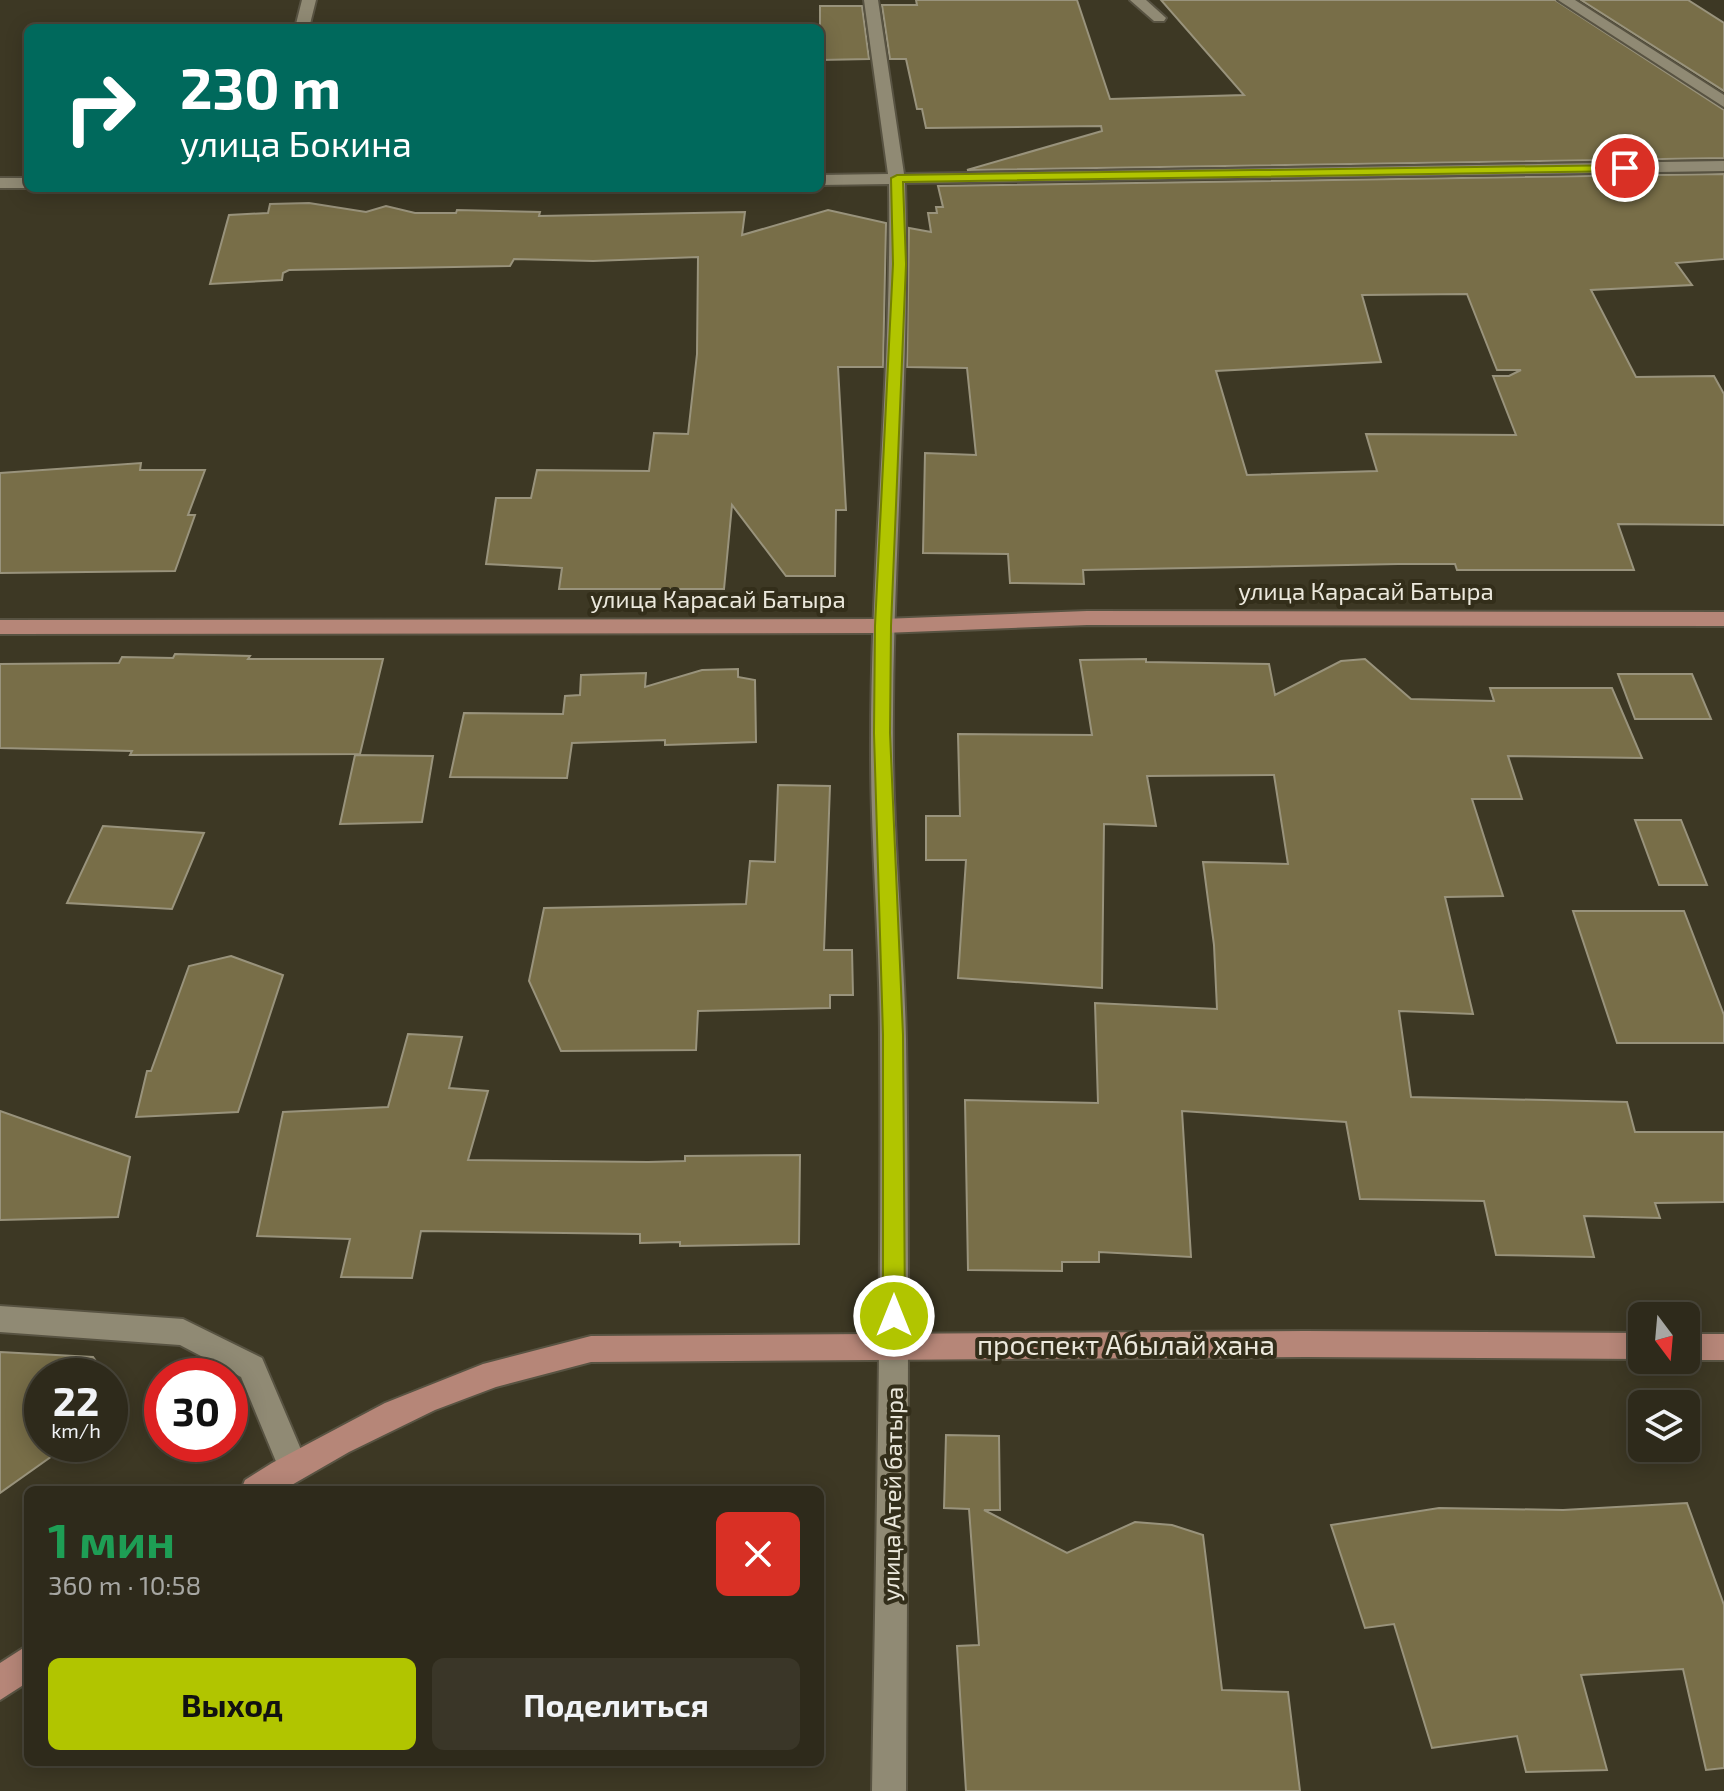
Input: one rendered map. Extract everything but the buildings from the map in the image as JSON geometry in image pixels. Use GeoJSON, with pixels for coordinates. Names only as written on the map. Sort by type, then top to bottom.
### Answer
{"type":"FeatureCollection","features":[{"type":"Feature","properties":{"kind":"main road","name":"улица Карасай Батыра"},"geometry":{"type":"LineString","coordinates":[[0,627],[883,626],[1087,618],[1724,619]]}},
{"type":"Feature","properties":{"kind":"main road","name":"проспект Абылай хана"},"geometry":{"type":"LineString","coordinates":[[262,1486],[293,1466],[414,1405],[484,1378],[591,1349],[1628,1346]]}},
{"type":"Feature","properties":{"kind":"main road"},"geometry":{"type":"LineString","coordinates":[[1700,1347],[1724,1347]]}},
{"type":"Feature","properties":{"kind":"main road"},"geometry":{"type":"LineString","coordinates":[[0,1684],[24,1664]]}},
{"type":"Feature","properties":{"kind":"street"},"geometry":{"type":"LineString","coordinates":[[303,24],[309,0]]}},
{"type":"Feature","properties":{"kind":"street","name":"улица Атей батыра"},"geometry":{"type":"LineString","coordinates":[[871,0],[897,178],[899,264],[883,626],[882,760],[893,1035],[894,1347],[889,1791]]}},
{"type":"Feature","properties":{"kind":"street"},"geometry":{"type":"LineString","coordinates":[[1137,0],[1159,18]]}},
{"type":"Feature","properties":{"kind":"street"},"geometry":{"type":"LineString","coordinates":[[1565,0],[1724,102]]}},
{"type":"Feature","properties":{"kind":"street"},"geometry":{"type":"LineString","coordinates":[[824,180],[1724,166]]}},
{"type":"Feature","properties":{"kind":"street"},"geometry":{"type":"LineString","coordinates":[[0,183],[24,183]]}},
{"type":"Feature","properties":{"kind":"street"},"geometry":{"type":"LineString","coordinates":[[0,1319],[183,1332],[252,1368],[293,1466]]}},
{"type":"Feature","properties":{"kind":"route"},"geometry":{"type":"LineString","coordinates":[[894,1316],[893,1035],[882,733],[890,423],[899,264],[897,178],[1625,168]]}}]}
